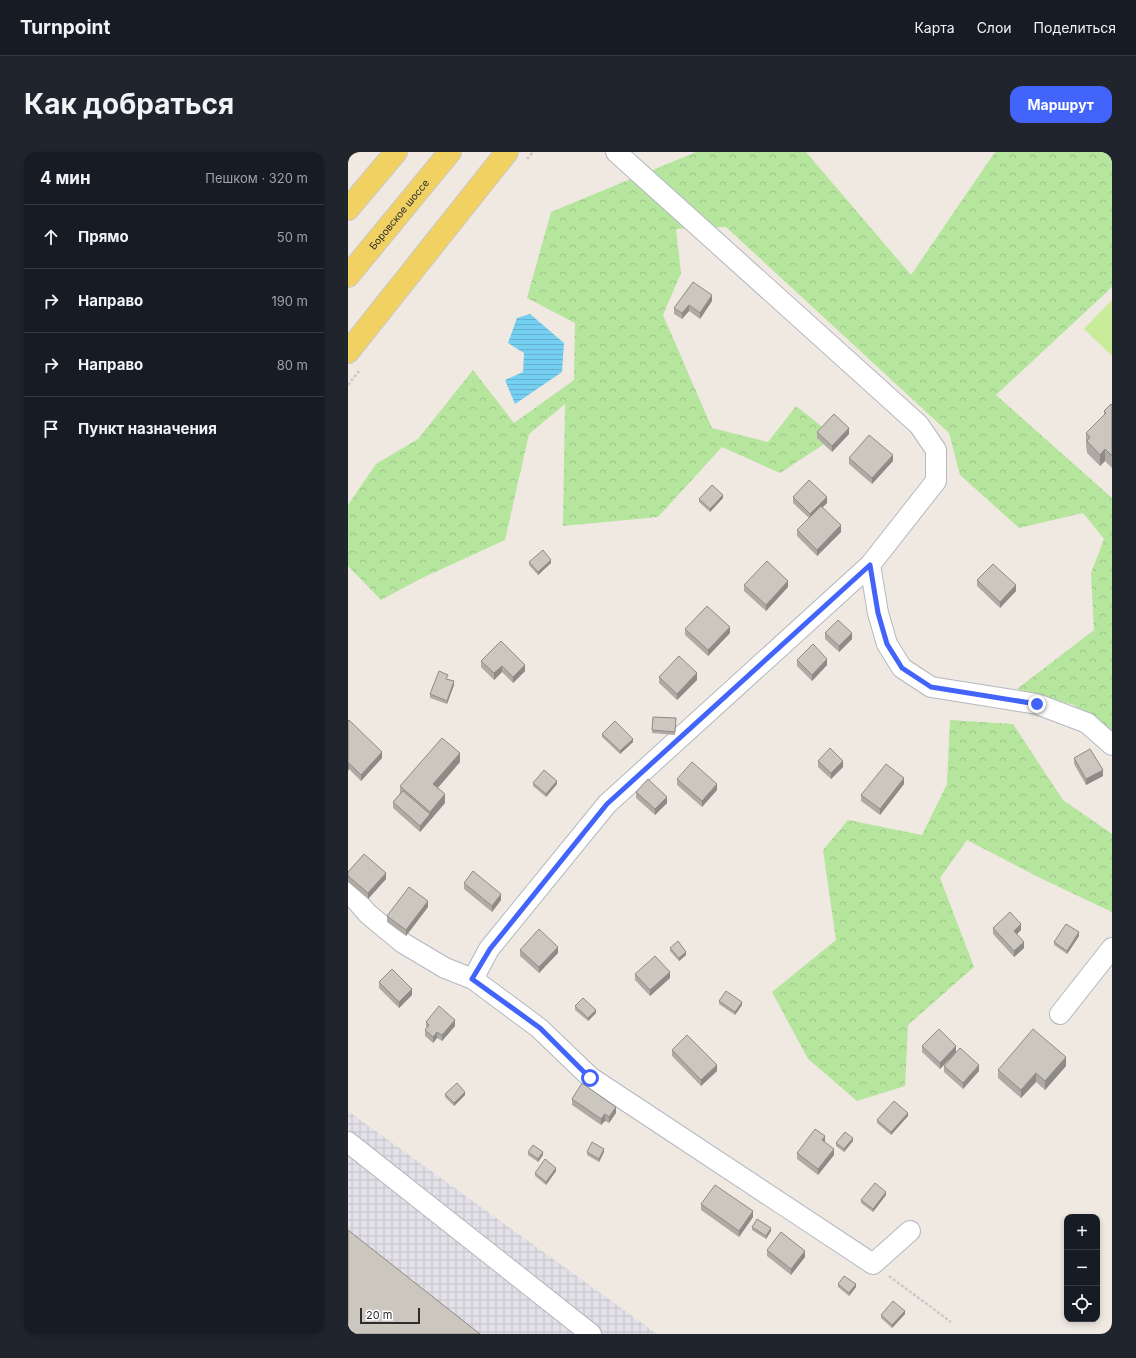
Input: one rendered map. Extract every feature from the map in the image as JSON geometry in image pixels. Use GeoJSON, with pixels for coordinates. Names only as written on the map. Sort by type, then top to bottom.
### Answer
{"type":"FeatureCollection","features":[{"type":"Feature","properties":{"kind":"main road"},"geometry":{"type":"LineString","coordinates":[[348,209],[396,152]]}},
{"type":"Feature","properties":{"kind":"main road","name":"Боровское шоссе"},"geometry":{"type":"LineString","coordinates":[[348,276],[450,152]]}},
{"type":"Feature","properties":{"kind":"main road"},"geometry":{"type":"LineString","coordinates":[[348,352],[508,152]]}},
{"type":"Feature","properties":{"kind":"street"},"geometry":{"type":"LineString","coordinates":[[472,979],[490,949],[607,804],[870,565],[936,481],[936,450],[919,425],[616,152]]}},
{"type":"Feature","properties":{"kind":"street"},"geometry":{"type":"LineString","coordinates":[[870,565],[878,613],[887,644],[902,668],[931,687],[1037,704],[1087,723],[1112,745]]}},
{"type":"Feature","properties":{"kind":"street"},"geometry":{"type":"LineString","coordinates":[[348,891],[368,914],[403,944],[445,968],[472,979],[540,1028],[590,1078],[874,1264],[910,1231]]}},
{"type":"Feature","properties":{"kind":"street"},"geometry":{"type":"LineString","coordinates":[[1060,1014],[1112,948]]}},
{"type":"Feature","properties":{"kind":"street"},"geometry":{"type":"LineString","coordinates":[[348,1142],[592,1334]]}},
{"type":"Feature","properties":{"kind":"path"},"geometry":{"type":"LineString","coordinates":[[874,1264],[902,1287],[952,1322]]}},
{"type":"Feature","properties":{"kind":"shaded area"},"geometry":{"type":"Polygon","coordinates":[[[348,1111],[567,1269],[657,1334],[348,1334],[348,1111]]]}},
{"type":"Feature","properties":{"kind":"green space"},"geometry":{"type":"Polygon","coordinates":[[[696,152],[806,152],[911,275],[995,152],[1112,152],[1112,287],[996,395],[1112,498],[1112,734],[1074,705],[1017,689],[1094,630],[1091,573],[1104,539],[1083,513],[1019,528],[960,475],[949,433],[726,227],[676,229],[681,273],[663,315],[712,428],[768,442],[796,406],[835,437],[780,473],[722,447],[658,517],[563,526],[565,404],[529,434],[505,540],[422,578],[381,600],[348,566],[348,505],[376,464],[418,439],[473,370],[514,423],[574,380],[575,323],[527,298],[551,212],[696,152]]]}},
{"type":"Feature","properties":{"kind":"green space"},"geometry":{"type":"Polygon","coordinates":[[[1112,300],[1112,356],[1084,329],[1112,300]]]}},
{"type":"Feature","properties":{"kind":"green space"},"geometry":{"type":"Polygon","coordinates":[[[950,720],[1013,724],[1063,800],[1112,834],[1112,912],[1040,878],[967,840],[940,878],[974,967],[908,1025],[905,1086],[857,1101],[808,1059],[772,992],[836,940],[823,850],[848,820],[922,835],[947,784],[950,720]]]}},
{"type":"Feature","properties":{"kind":"water"},"geometry":{"type":"Polygon","coordinates":[[[530,314],[564,343],[562,372],[515,404],[505,380],[523,372],[524,353],[508,343],[517,318],[530,314]]]}},
{"type":"Feature","properties":{"kind":"building"},"geometry":{"type":"Polygon","coordinates":[[[693,282],[712,295],[700,313],[689,305],[682,313],[674,308],[693,282]]]}},
{"type":"Feature","properties":{"kind":"building"},"geometry":{"type":"Polygon","coordinates":[[[1111,404],[1112,456],[1105,449],[1100,455],[1087,441],[1090,437],[1086,433],[1106,413],[1104,411],[1111,404]]]}},
{"type":"Feature","properties":{"kind":"building"},"geometry":{"type":"Polygon","coordinates":[[[834,414],[849,428],[832,446],[817,432],[834,414]]]}},
{"type":"Feature","properties":{"kind":"building"},"geometry":{"type":"Polygon","coordinates":[[[869,435],[893,455],[872,478],[849,458],[869,435]]]}},
{"type":"Feature","properties":{"kind":"building"},"geometry":{"type":"Polygon","coordinates":[[[809,480],[827,497],[810,514],[793,497],[809,480]]]}},
{"type":"Feature","properties":{"kind":"building"},"geometry":{"type":"Polygon","coordinates":[[[712,485],[723,495],[710,509],[699,499],[712,485]]]}},
{"type":"Feature","properties":{"kind":"building"},"geometry":{"type":"Polygon","coordinates":[[[821,506],[841,525],[817,550],[797,530],[821,506]]]}},
{"type":"Feature","properties":{"kind":"building"},"geometry":{"type":"Polygon","coordinates":[[[543,550],[551,560],[538,572],[529,562],[543,550]]]}},
{"type":"Feature","properties":{"kind":"building"},"geometry":{"type":"Polygon","coordinates":[[[767,561],[788,581],[766,605],[744,585],[767,561]]]}},
{"type":"Feature","properties":{"kind":"building"},"geometry":{"type":"Polygon","coordinates":[[[993,564],[1016,585],[1000,602],[977,580],[993,564]]]}},
{"type":"Feature","properties":{"kind":"building"},"geometry":{"type":"Polygon","coordinates":[[[707,606],[730,627],[708,650],[685,629],[707,606]]]}},
{"type":"Feature","properties":{"kind":"building"},"geometry":{"type":"Polygon","coordinates":[[[838,620],[852,633],[839,646],[825,633],[838,620]]]}},
{"type":"Feature","properties":{"kind":"building"},"geometry":{"type":"Polygon","coordinates":[[[501,641],[525,665],[513,677],[502,666],[494,673],[481,661],[501,641]]]}},
{"type":"Feature","properties":{"kind":"building"},"geometry":{"type":"Polygon","coordinates":[[[813,644],[827,659],[812,675],[797,660],[813,644]]]}},
{"type":"Feature","properties":{"kind":"building"},"geometry":{"type":"Polygon","coordinates":[[[679,656],[697,673],[677,694],[659,677],[679,656]]]}},
{"type":"Feature","properties":{"kind":"building"},"geometry":{"type":"Polygon","coordinates":[[[439,671],[448,675],[446,679],[454,681],[447,701],[430,694],[439,671]]]}},
{"type":"Feature","properties":{"kind":"building"},"geometry":{"type":"Polygon","coordinates":[[[653,717],[676,718],[675,732],[652,730],[653,717]]]}},
{"type":"Feature","properties":{"kind":"building"},"geometry":{"type":"Polygon","coordinates":[[[349,720],[382,752],[361,775],[349,763],[348,765],[349,720]]]}},
{"type":"Feature","properties":{"kind":"building"},"geometry":{"type":"Polygon","coordinates":[[[615,721],[633,739],[620,751],[602,734],[615,721]]]}},
{"type":"Feature","properties":{"kind":"building"},"geometry":{"type":"Polygon","coordinates":[[[442,738],[460,753],[433,784],[445,794],[430,812],[400,786],[442,738]]]}},
{"type":"Feature","properties":{"kind":"building"},"geometry":{"type":"Polygon","coordinates":[[[830,748],[843,761],[831,773],[818,761],[830,748]]]}},
{"type":"Feature","properties":{"kind":"building"},"geometry":{"type":"Polygon","coordinates":[[[1090,749],[1103,770],[1086,779],[1074,758],[1090,749]]]}},
{"type":"Feature","properties":{"kind":"building"},"geometry":{"type":"Polygon","coordinates":[[[692,762],[717,784],[702,801],[677,779],[692,762]]]}},
{"type":"Feature","properties":{"kind":"building"},"geometry":{"type":"Polygon","coordinates":[[[886,764],[904,778],[880,809],[861,795],[886,764]]]}},
{"type":"Feature","properties":{"kind":"building"},"geometry":{"type":"Polygon","coordinates":[[[544,770],[557,781],[546,794],[533,783],[544,770]]]}},
{"type":"Feature","properties":{"kind":"building"},"geometry":{"type":"Polygon","coordinates":[[[648,779],[667,797],[655,809],[636,792],[648,779]]]}},
{"type":"Feature","properties":{"kind":"building"},"geometry":{"type":"Polygon","coordinates":[[[403,791],[430,814],[420,826],[393,802],[403,791]]]}},
{"type":"Feature","properties":{"kind":"building"},"geometry":{"type":"Polygon","coordinates":[[[364,854],[386,873],[368,893],[348,876],[348,872],[364,854]]]}},
{"type":"Feature","properties":{"kind":"building"},"geometry":{"type":"Polygon","coordinates":[[[473,871],[501,894],[492,906],[464,883],[473,871]]]}},
{"type":"Feature","properties":{"kind":"building"},"geometry":{"type":"Polygon","coordinates":[[[409,887],[428,901],[406,930],[387,916],[409,887]]]}},
{"type":"Feature","properties":{"kind":"building"},"geometry":{"type":"Polygon","coordinates":[[[1010,912],[1021,924],[1014,931],[1024,942],[1014,951],[993,928],[1010,912]]]}},
{"type":"Feature","properties":{"kind":"building"},"geometry":{"type":"Polygon","coordinates":[[[1066,924],[1079,932],[1067,951],[1054,942],[1066,924]]]}},
{"type":"Feature","properties":{"kind":"building"},"geometry":{"type":"Polygon","coordinates":[[[539,929],[558,947],[539,967],[520,950],[539,929]]]}},
{"type":"Feature","properties":{"kind":"building"},"geometry":{"type":"Polygon","coordinates":[[[678,941],[686,952],[679,958],[670,948],[678,941]]]}},
{"type":"Feature","properties":{"kind":"building"},"geometry":{"type":"Polygon","coordinates":[[[655,956],[670,972],[650,990],[635,974],[655,956]]]}},
{"type":"Feature","properties":{"kind":"building"},"geometry":{"type":"Polygon","coordinates":[[[392,969],[412,989],[399,1002],[379,982],[392,969]]]}},
{"type":"Feature","properties":{"kind":"building"},"geometry":{"type":"Polygon","coordinates":[[[726,991],[742,1002],[735,1012],[719,1001],[726,991]]]}},
{"type":"Feature","properties":{"kind":"building"},"geometry":{"type":"Polygon","coordinates":[[[583,998],[596,1010],[588,1018],[575,1006],[583,998]]]}},
{"type":"Feature","properties":{"kind":"building"},"geometry":{"type":"Polygon","coordinates":[[[439,1006],[455,1020],[442,1035],[437,1032],[433,1037],[425,1030],[429,1025],[426,1022],[439,1006]]]}},
{"type":"Feature","properties":{"kind":"building"},"geometry":{"type":"Polygon","coordinates":[[[939,1029],[956,1046],[940,1063],[922,1046],[939,1029]]]}},
{"type":"Feature","properties":{"kind":"building"},"geometry":{"type":"Polygon","coordinates":[[[1033,1029],[1066,1057],[1045,1081],[1036,1073],[1021,1090],[998,1070],[1033,1029]]]}},
{"type":"Feature","properties":{"kind":"building"},"geometry":{"type":"Polygon","coordinates":[[[687,1035],[717,1065],[701,1080],[672,1050],[687,1035]]]}},
{"type":"Feature","properties":{"kind":"building"},"geometry":{"type":"Polygon","coordinates":[[[960,1048],[979,1065],[963,1083],[944,1066],[960,1048]]]}},
{"type":"Feature","properties":{"kind":"building"},"geometry":{"type":"Polygon","coordinates":[[[457,1083],[465,1092],[454,1103],[445,1094],[457,1083]]]}},
{"type":"Feature","properties":{"kind":"building"},"geometry":{"type":"Polygon","coordinates":[[[582,1083],[616,1107],[609,1117],[605,1114],[601,1119],[572,1099],[582,1083]]]}},
{"type":"Feature","properties":{"kind":"building"},"geometry":{"type":"Polygon","coordinates":[[[894,1101],[908,1113],[891,1132],[877,1120],[894,1101]]]}},
{"type":"Feature","properties":{"kind":"building"},"geometry":{"type":"Polygon","coordinates":[[[815,1129],[825,1136],[822,1140],[834,1149],[818,1169],[797,1153],[815,1129]]]}},
{"type":"Feature","properties":{"kind":"building"},"geometry":{"type":"Polygon","coordinates":[[[845,1132],[853,1138],[844,1149],[836,1143],[845,1132]]]}},
{"type":"Feature","properties":{"kind":"building"},"geometry":{"type":"Polygon","coordinates":[[[592,1142],[604,1149],[599,1159],[587,1152],[592,1142]]]}},
{"type":"Feature","properties":{"kind":"building"},"geometry":{"type":"Polygon","coordinates":[[[533,1145],[543,1152],[538,1159],[528,1152],[533,1145]]]}},
{"type":"Feature","properties":{"kind":"building"},"geometry":{"type":"Polygon","coordinates":[[[545,1159],[556,1168],[546,1182],[535,1173],[545,1159]]]}},
{"type":"Feature","properties":{"kind":"building"},"geometry":{"type":"Polygon","coordinates":[[[875,1183],[886,1192],[873,1209],[861,1200],[875,1183]]]}},
{"type":"Feature","properties":{"kind":"building"},"geometry":{"type":"Polygon","coordinates":[[[715,1185],[753,1211],[739,1231],[701,1204],[715,1185]]]}},
{"type":"Feature","properties":{"kind":"building"},"geometry":{"type":"Polygon","coordinates":[[[757,1219],[771,1228],[766,1236],[752,1227],[757,1219]]]}},
{"type":"Feature","properties":{"kind":"building"},"geometry":{"type":"Polygon","coordinates":[[[348,1230],[480,1334],[348,1334],[348,1230]]]}},
{"type":"Feature","properties":{"kind":"building"},"geometry":{"type":"Polygon","coordinates":[[[781,1232],[805,1251],[791,1269],[767,1250],[781,1232]]]}},
{"type":"Feature","properties":{"kind":"building"},"geometry":{"type":"Polygon","coordinates":[[[844,1276],[856,1284],[849,1293],[838,1284],[844,1276]]]}},
{"type":"Feature","properties":{"kind":"building"},"geometry":{"type":"Polygon","coordinates":[[[893,1301],[905,1311],[892,1325],[881,1315],[893,1301]]]}},
{"type":"Feature","properties":{"kind":"route"},"geometry":{"type":"LineString","coordinates":[[590,1078],[540,1028],[472,979],[490,949],[607,804],[870,565],[878,613],[887,644],[902,668],[931,687],[1037,704]]}}]}
